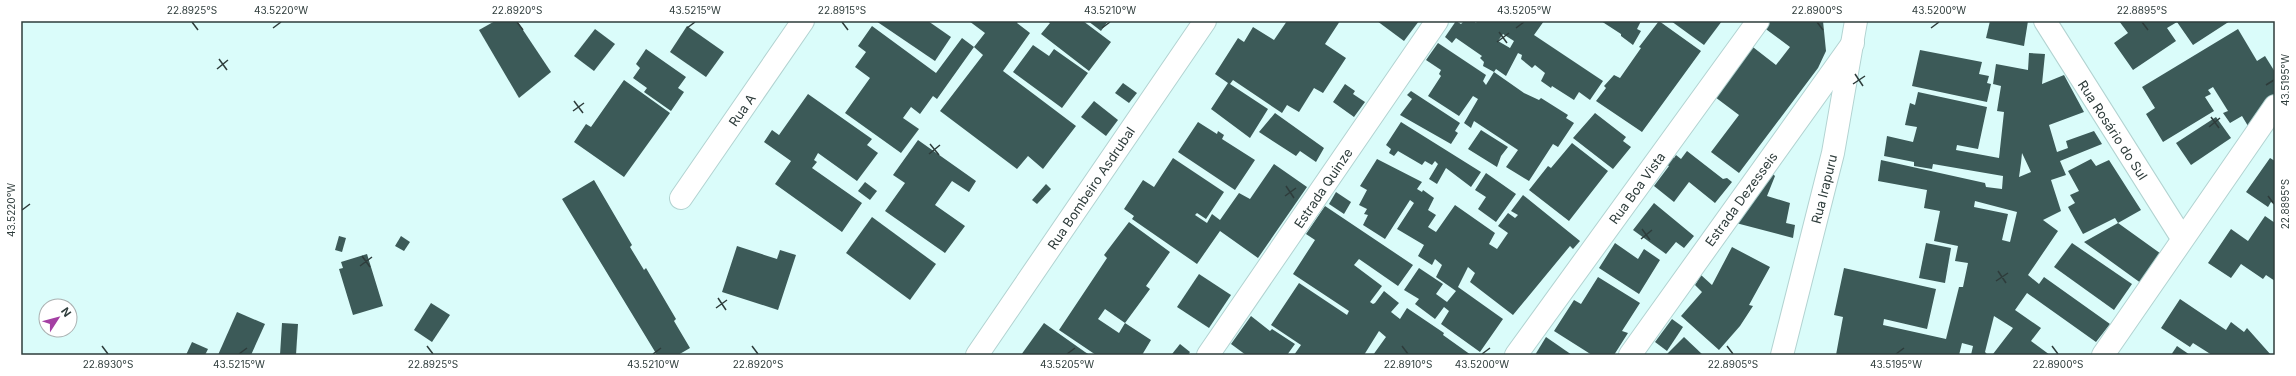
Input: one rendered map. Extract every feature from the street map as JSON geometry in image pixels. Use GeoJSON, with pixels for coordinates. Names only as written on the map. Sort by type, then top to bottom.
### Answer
{"type":"FeatureCollection","features":[{"type":"Feature","properties":{"kind":"street","name":"Rua A"},"geometry":{"type":"LineString","coordinates":[[681,198],[803,21]]}},
{"type":"Feature","properties":{"kind":"street","name":"Rua Bombeiro Asdrubal"},"geometry":{"type":"LineString","coordinates":[[977,355],[1205,21]]}},
{"type":"Feature","properties":{"kind":"street","name":"Estrada Quinze"},"geometry":{"type":"LineString","coordinates":[[1208,355],[1437,21]]}},
{"type":"Feature","properties":{"kind":"street","name":"Rua Boa Vista"},"geometry":{"type":"LineString","coordinates":[[1516,355],[1758,21]]}},
{"type":"Feature","properties":{"kind":"street","name":"Rua Irapuru"},"geometry":{"type":"LineString","coordinates":[[1782,355],[1833,153],[1856,21]]}},
{"type":"Feature","properties":{"kind":"street","name":"Rua Rosário do Sul"},"geometry":{"type":"LineString","coordinates":[[2045,21],[2182,238]]}},
{"type":"Feature","properties":{"kind":"street","name":"Estrada Dezesseis"},"geometry":{"type":"LineString","coordinates":[[1630,355],[1853,43]]}},
{"type":"Feature","properties":{"kind":"street"},"geometry":{"type":"LineString","coordinates":[[2103,355],[2182,238],[2275,106]]}},
{"type":"Feature","properties":{"kind":"building"},"geometry":{"type":"Polygon","coordinates":[[[495,21],[517,21],[551,72],[519,98],[479,30],[495,21]]]}},
{"type":"Feature","properties":{"kind":"building"},"geometry":{"type":"Polygon","coordinates":[[[876,21],[928,21],[951,37],[935,61],[876,21]]]}},
{"type":"Feature","properties":{"kind":"building"},"geometry":{"type":"Polygon","coordinates":[[[969,21],[1018,21],[1017,23],[1030,33],[1003,71],[1076,126],[1043,169],[1028,156],[1017,169],[940,111],[983,55],[974,47],[985,33],[969,21]]]}},
{"type":"Feature","properties":{"kind":"building"},"geometry":{"type":"Polygon","coordinates":[[[1047,21],[1083,21],[1111,42],[1089,71],[1041,34],[1050,23],[1047,21]]]}},
{"type":"Feature","properties":{"kind":"building"},"geometry":{"type":"Polygon","coordinates":[[[1088,21],[1108,21],[1101,31],[1088,21]]]}},
{"type":"Feature","properties":{"kind":"building"},"geometry":{"type":"Polygon","coordinates":[[[1287,21],[1340,21],[1325,44],[1346,58],[1323,93],[1314,88],[1299,112],[1287,105],[1282,113],[1233,80],[1230,84],[1268,109],[1250,138],[1211,109],[1228,83],[1215,74],[1238,38],[1244,42],[1253,27],[1274,40],[1287,21]]]}},
{"type":"Feature","properties":{"kind":"building"},"geometry":{"type":"Polygon","coordinates":[[[1377,21],[1419,21],[1404,41],[1377,21]]]}},
{"type":"Feature","properties":{"kind":"building"},"geometry":{"type":"Polygon","coordinates":[[[1456,21],[1461,24],[1464,21],[1474,21],[1476,23],[1477,21],[1544,21],[1534,35],[1603,81],[1590,100],[1579,92],[1574,100],[1541,81],[1545,73],[1535,65],[1532,68],[1521,59],[1522,55],[1518,53],[1506,76],[1496,69],[1494,72],[1483,66],[1484,62],[1480,58],[1482,56],[1456,38],[1452,43],[1445,37],[1456,21]],[[1503,34],[1498,41],[1510,48],[1514,41],[1503,34]]]}},
{"type":"Feature","properties":{"kind":"building"},"geometry":{"type":"Polygon","coordinates":[[[1601,21],[1641,21],[1637,29],[1641,31],[1633,45],[1621,36],[1621,34],[1601,21]]]}},
{"type":"Feature","properties":{"kind":"building"},"geometry":{"type":"Polygon","coordinates":[[[1659,21],[1701,51],[1642,132],[1596,101],[1606,88],[1604,86],[1614,75],[1620,78],[1641,48],[1639,47],[1659,21]]]}},
{"type":"Feature","properties":{"kind":"building"},"geometry":{"type":"Polygon","coordinates":[[[1671,21],[1722,21],[1704,45],[1671,21]]]}},
{"type":"Feature","properties":{"kind":"building"},"geometry":{"type":"Polygon","coordinates":[[[1767,21],[1823,21],[1826,51],[1818,68],[1739,173],[1711,152],[1739,115],[1711,94],[1749,44],[1776,65],[1790,47],[1763,27],[1767,21]]]}},
{"type":"Feature","properties":{"kind":"building"},"geometry":{"type":"Polygon","coordinates":[[[1990,21],[2028,21],[2024,46],[1986,38],[1990,21]]]}},
{"type":"Feature","properties":{"kind":"building"},"geometry":{"type":"Polygon","coordinates":[[[2119,21],[2230,21],[2193,45],[2177,22],[2167,28],[2176,41],[2133,70],[2114,43],[2128,33],[2119,21]]]}},
{"type":"Feature","properties":{"kind":"building"},"geometry":{"type":"Polygon","coordinates":[[[687,26],[724,52],[706,77],[670,52],[687,26]]]}},
{"type":"Feature","properties":{"kind":"building"},"geometry":{"type":"Polygon","coordinates":[[[872,26],[936,73],[962,38],[974,47],[937,99],[933,96],[920,114],[911,107],[903,118],[919,129],[901,153],[845,113],[870,78],[855,67],[866,52],[858,46],[872,26]]]}},
{"type":"Feature","properties":{"kind":"building"},"geometry":{"type":"Polygon","coordinates":[[[595,29],[615,44],[594,71],[574,56],[595,29]]]}},
{"type":"Feature","properties":{"kind":"building"},"geometry":{"type":"Polygon","coordinates":[[[2238,29],[2257,61],[2265,56],[2275,72],[2275,93],[2251,131],[2242,116],[2230,123],[2223,113],[2228,111],[2213,87],[2208,90],[2211,94],[2205,97],[2214,111],[2163,142],[2146,114],[2155,108],[2142,87],[2238,29]]]}},
{"type":"Feature","properties":{"kind":"building"},"geometry":{"type":"Polygon","coordinates":[[[1438,43],[1486,75],[1483,81],[1486,85],[1494,72],[1524,93],[1539,100],[1541,98],[1568,115],[1566,118],[1574,123],[1558,147],[1553,144],[1529,181],[1506,167],[1518,150],[1474,121],[1471,128],[1464,123],[1478,99],[1473,96],[1459,116],[1428,96],[1441,76],[1439,74],[1441,70],[1426,60],[1438,43]]]}},
{"type":"Feature","properties":{"kind":"building"},"geometry":{"type":"Polygon","coordinates":[[[1033,45],[1049,56],[1054,49],[1088,73],[1062,108],[1013,72],[1033,45]]]}},
{"type":"Feature","properties":{"kind":"building"},"geometry":{"type":"Polygon","coordinates":[[[646,49],[686,77],[678,88],[684,92],[671,111],[644,92],[647,88],[633,78],[640,68],[636,64],[646,49]]]}},
{"type":"Feature","properties":{"kind":"building"},"geometry":{"type":"Polygon","coordinates":[[[1920,50],[1982,62],[1979,74],[1989,76],[1987,83],[1991,84],[1987,102],[1912,86],[1920,50]]]}},
{"type":"Feature","properties":{"kind":"building"},"geometry":{"type":"Polygon","coordinates":[[[2029,53],[2045,54],[2042,84],[2064,75],[2084,112],[2049,125],[2057,152],[2068,148],[2066,141],[2094,131],[2102,144],[2060,161],[2066,175],[2051,180],[2061,211],[2043,220],[2058,231],[2028,275],[2039,284],[2044,277],[2110,324],[2096,342],[2027,293],[2015,310],[2041,328],[2031,341],[2050,355],[1994,355],[1993,354],[2013,328],[1994,316],[1985,352],[1988,355],[1971,355],[1973,346],[1962,343],[1959,355],[1836,355],[1843,317],[1834,315],[1844,268],[1936,289],[1927,329],[1884,319],[1883,325],[1946,339],[1959,287],[1963,287],[1968,263],[1955,261],[1958,246],[1934,241],[1940,211],[1924,208],[1927,190],[1878,181],[1881,160],[1985,183],[1986,187],[2002,189],[2003,176],[1933,164],[1932,169],[1914,166],[1914,162],[1884,156],[1887,136],[1913,142],[1917,127],[1905,125],[1910,103],[1915,105],[1918,92],[1987,107],[1978,149],[1957,145],[1956,150],[1999,158],[2004,112],[1997,111],[2001,86],[1993,84],[1996,64],[2028,70],[2029,53]],[[2022,153],[2021,163],[2019,177],[2031,172],[2022,153]],[[1975,201],[1974,207],[2008,214],[2002,240],[2010,242],[2017,212],[1975,201]]]}},
{"type":"Feature","properties":{"kind":"building"},"geometry":{"type":"Polygon","coordinates":[[[624,80],[670,113],[624,177],[574,142],[586,124],[591,127],[624,80]]]}},
{"type":"Feature","properties":{"kind":"building"},"geometry":{"type":"Polygon","coordinates":[[[1123,83],[1137,93],[1129,103],[1115,93],[1123,83]]]}},
{"type":"Feature","properties":{"kind":"building"},"geometry":{"type":"Polygon","coordinates":[[[1345,84],[1355,91],[1353,94],[1365,102],[1354,117],[1333,102],[1345,84]]]}},
{"type":"Feature","properties":{"kind":"building"},"geometry":{"type":"Polygon","coordinates":[[[1411,91],[1460,123],[1455,131],[1458,133],[1451,144],[1400,115],[1412,99],[1407,95],[1411,91]]]}},
{"type":"Feature","properties":{"kind":"building"},"geometry":{"type":"Polygon","coordinates":[[[808,94],[872,139],[867,145],[878,153],[857,181],[818,153],[814,160],[817,162],[812,168],[862,203],[842,232],[775,184],[791,161],[764,142],[772,130],[779,135],[808,94]]]}},
{"type":"Feature","properties":{"kind":"building"},"geometry":{"type":"Polygon","coordinates":[[[1094,101],[1118,120],[1106,136],[1081,117],[1094,101]]]}},
{"type":"Feature","properties":{"kind":"building"},"geometry":{"type":"Polygon","coordinates":[[[1275,113],[1324,148],[1316,162],[1300,151],[1296,156],[1259,132],[1275,113]]]}},
{"type":"Feature","properties":{"kind":"building"},"geometry":{"type":"Polygon","coordinates":[[[1595,113],[1626,137],[1623,141],[1631,147],[1613,169],[1573,138],[1595,113]]]}},
{"type":"Feature","properties":{"kind":"building"},"geometry":{"type":"Polygon","coordinates":[[[2216,117],[2231,138],[2191,165],[2176,143],[2216,117]]]}},
{"type":"Feature","properties":{"kind":"building"},"geometry":{"type":"Polygon","coordinates":[[[1198,122],[1217,134],[1218,131],[1224,135],[1222,139],[1255,160],[1235,190],[1178,152],[1198,122]]]}},
{"type":"Feature","properties":{"kind":"building"},"geometry":{"type":"Polygon","coordinates":[[[1401,122],[1481,172],[1471,187],[1446,168],[1437,184],[1429,179],[1438,164],[1435,161],[1432,165],[1425,161],[1422,165],[1398,151],[1394,156],[1389,153],[1391,149],[1386,145],[1401,122]]]}},
{"type":"Feature","properties":{"kind":"building"},"geometry":{"type":"Polygon","coordinates":[[[1481,130],[1508,147],[1501,156],[1497,167],[1468,149],[1481,130]]]}},
{"type":"Feature","properties":{"kind":"building"},"geometry":{"type":"Polygon","coordinates":[[[918,140],[976,181],[969,192],[952,181],[935,205],[965,226],[945,253],[885,211],[905,183],[893,175],[918,140]]]}},
{"type":"Feature","properties":{"kind":"building"},"geometry":{"type":"Polygon","coordinates":[[[1572,143],[1608,171],[1569,221],[1529,190],[1548,166],[1551,168],[1572,143]]]}},
{"type":"Feature","properties":{"kind":"building"},"geometry":{"type":"Polygon","coordinates":[[[1687,151],[1723,179],[1727,178],[1732,182],[1715,203],[1689,182],[1674,202],[1654,186],[1669,166],[1664,163],[1670,155],[1674,158],[1676,155],[1681,159],[1687,151]]]}},
{"type":"Feature","properties":{"kind":"building"},"geometry":{"type":"Polygon","coordinates":[[[1173,158],[1224,192],[1206,219],[1197,213],[1195,215],[1207,223],[1212,214],[1220,220],[1239,193],[1250,199],[1274,164],[1307,187],[1258,258],[1220,231],[1197,264],[1132,219],[1134,216],[1124,209],[1143,180],[1154,187],[1173,158]]]}},
{"type":"Feature","properties":{"kind":"building"},"geometry":{"type":"Polygon","coordinates":[[[2270,158],[2275,161],[2275,204],[2271,202],[2268,207],[2246,192],[2270,158]]]}},
{"type":"Feature","properties":{"kind":"building"},"geometry":{"type":"Polygon","coordinates":[[[1377,159],[1422,182],[1417,189],[1422,192],[1423,190],[1434,198],[1428,210],[1436,215],[1428,227],[1436,232],[1455,205],[1495,233],[1489,244],[1497,249],[1508,233],[1498,226],[1508,213],[1515,218],[1518,215],[1511,211],[1523,195],[1580,241],[1573,249],[1570,246],[1513,315],[1470,282],[1475,273],[1468,267],[1458,287],[1503,319],[1480,352],[1441,324],[1449,311],[1444,307],[1435,319],[1415,304],[1419,299],[1404,290],[1419,268],[1443,284],[1436,294],[1447,302],[1456,291],[1436,277],[1442,265],[1435,259],[1432,265],[1418,256],[1424,245],[1397,229],[1414,203],[1410,200],[1385,239],[1363,225],[1368,215],[1364,214],[1367,209],[1359,205],[1367,190],[1360,186],[1377,159]]]}},
{"type":"Feature","properties":{"kind":"building"},"geometry":{"type":"Polygon","coordinates":[[[2091,159],[2096,166],[2109,160],[2141,210],[2118,223],[2115,218],[2083,234],[2068,207],[2075,203],[2070,195],[2079,191],[2068,171],[2091,159]]]}},
{"type":"Feature","properties":{"kind":"building"},"geometry":{"type":"Polygon","coordinates":[[[1770,171],[1775,176],[1767,196],[1790,203],[1786,223],[1795,225],[1793,238],[1736,223],[1770,171]]]}},
{"type":"Feature","properties":{"kind":"building"},"geometry":{"type":"Polygon","coordinates":[[[1486,173],[1516,194],[1496,222],[1478,209],[1486,197],[1475,190],[1486,173]]]}},
{"type":"Feature","properties":{"kind":"building"},"geometry":{"type":"Polygon","coordinates":[[[594,180],[632,245],[630,247],[644,270],[646,268],[676,319],[674,321],[690,348],[678,355],[657,355],[562,199],[594,180]]]}},
{"type":"Feature","properties":{"kind":"building"},"geometry":{"type":"Polygon","coordinates":[[[865,182],[877,191],[870,200],[858,191],[865,182]]]}},
{"type":"Feature","properties":{"kind":"building"},"geometry":{"type":"Polygon","coordinates":[[[1046,184],[1051,189],[1037,204],[1032,200],[1046,184]]]}},
{"type":"Feature","properties":{"kind":"building"},"geometry":{"type":"Polygon","coordinates":[[[1336,192],[1351,202],[1344,214],[1329,204],[1336,192]]]}},
{"type":"Feature","properties":{"kind":"building"},"geometry":{"type":"Polygon","coordinates":[[[1654,203],[1694,236],[1684,248],[1676,242],[1666,254],[1633,230],[1654,203]]]}},
{"type":"Feature","properties":{"kind":"building"},"geometry":{"type":"Polygon","coordinates":[[[1325,206],[1413,265],[1398,286],[1359,259],[1354,265],[1382,286],[1370,302],[1373,304],[1375,303],[1384,291],[1399,303],[1391,312],[1400,319],[1407,308],[1444,333],[1443,335],[1471,355],[1373,355],[1386,337],[1379,331],[1364,355],[1294,355],[1301,345],[1271,325],[1299,283],[1347,315],[1349,311],[1293,274],[1315,240],[1306,234],[1325,206]]]}},
{"type":"Feature","properties":{"kind":"building"},"geometry":{"type":"Polygon","coordinates":[[[2265,216],[2275,223],[2275,281],[2266,275],[2263,279],[2241,264],[2231,278],[2208,263],[2231,229],[2248,241],[2265,216]]]}},
{"type":"Feature","properties":{"kind":"building"},"geometry":{"type":"Polygon","coordinates":[[[872,217],[936,264],[910,300],[846,253],[872,217]]]}},
{"type":"Feature","properties":{"kind":"building"},"geometry":{"type":"Polygon","coordinates":[[[1129,222],[1170,252],[1146,286],[1150,289],[1125,323],[1151,340],[1142,355],[1096,355],[1059,330],[1107,258],[1104,255],[1129,222]],[[1105,309],[1098,319],[1119,333],[1125,323],[1105,309]]]}},
{"type":"Feature","properties":{"kind":"building"},"geometry":{"type":"Polygon","coordinates":[[[2118,223],[2164,256],[2145,286],[2084,242],[2118,223]]]}},
{"type":"Feature","properties":{"kind":"building"},"geometry":{"type":"Polygon","coordinates":[[[339,236],[346,238],[342,252],[335,250],[339,236]]]}},
{"type":"Feature","properties":{"kind":"building"},"geometry":{"type":"Polygon","coordinates":[[[401,236],[410,242],[404,251],[395,246],[401,236]]]}},
{"type":"Feature","properties":{"kind":"building"},"geometry":{"type":"Polygon","coordinates":[[[1615,243],[1638,259],[1644,249],[1660,260],[1639,294],[1599,268],[1615,243]]]}},
{"type":"Feature","properties":{"kind":"building"},"geometry":{"type":"Polygon","coordinates":[[[1926,243],[1951,248],[1945,283],[1919,278],[1926,243]]]}},
{"type":"Feature","properties":{"kind":"building"},"geometry":{"type":"Polygon","coordinates":[[[2072,243],[2132,284],[2114,310],[2054,267],[2072,243]]]}},
{"type":"Feature","properties":{"kind":"building"},"geometry":{"type":"Polygon","coordinates":[[[737,246],[777,259],[780,250],[796,255],[778,310],[722,292],[737,246]]]}},
{"type":"Feature","properties":{"kind":"building"},"geometry":{"type":"Polygon","coordinates":[[[1732,247],[1770,267],[1749,305],[1753,306],[1740,326],[1719,350],[1681,316],[1702,292],[1695,285],[1701,275],[1712,285],[1732,247]]]}},
{"type":"Feature","properties":{"kind":"building"},"geometry":{"type":"Polygon","coordinates":[[[367,254],[383,306],[353,315],[339,269],[343,268],[341,262],[367,254]]]}},
{"type":"Feature","properties":{"kind":"building"},"geometry":{"type":"Polygon","coordinates":[[[1199,274],[1231,295],[1209,328],[1177,307],[1199,274]]]}},
{"type":"Feature","properties":{"kind":"building"},"geometry":{"type":"Polygon","coordinates":[[[1598,277],[1640,303],[1622,331],[1628,333],[1614,355],[1592,355],[1554,331],[1574,300],[1581,304],[1598,277]]]}},
{"type":"Feature","properties":{"kind":"building"},"geometry":{"type":"Polygon","coordinates":[[[2180,299],[2226,330],[2231,322],[2244,332],[2247,328],[2271,355],[2212,355],[2193,343],[2190,347],[2161,328],[2180,299]]]}},
{"type":"Feature","properties":{"kind":"building"},"geometry":{"type":"Polygon","coordinates":[[[431,303],[450,315],[432,342],[414,330],[431,303]]]}},
{"type":"Feature","properties":{"kind":"building"},"geometry":{"type":"Polygon","coordinates":[[[237,312],[265,324],[251,355],[218,355],[237,312]]]}},
{"type":"Feature","properties":{"kind":"building"},"geometry":{"type":"Polygon","coordinates":[[[1251,316],[1270,331],[1272,329],[1295,344],[1287,355],[1246,355],[1231,344],[1251,316]]]}},
{"type":"Feature","properties":{"kind":"building"},"geometry":{"type":"Polygon","coordinates":[[[1672,319],[1683,327],[1667,351],[1655,342],[1672,319]]]}},
{"type":"Feature","properties":{"kind":"building"},"geometry":{"type":"Polygon","coordinates":[[[282,323],[298,324],[296,355],[280,355],[282,323]]]}},
{"type":"Feature","properties":{"kind":"building"},"geometry":{"type":"Polygon","coordinates":[[[1044,323],[1085,352],[1090,355],[1021,355],[1044,323]]]}},
{"type":"Feature","properties":{"kind":"building"},"geometry":{"type":"Polygon","coordinates":[[[1546,337],[1572,355],[1535,355],[1546,337]]]}},
{"type":"Feature","properties":{"kind":"building"},"geometry":{"type":"Polygon","coordinates":[[[1684,337],[1703,355],[1666,355],[1684,337]]]}},
{"type":"Feature","properties":{"kind":"building"},"geometry":{"type":"Polygon","coordinates":[[[192,342],[208,349],[205,355],[186,355],[192,342]]]}},
{"type":"Feature","properties":{"kind":"building"},"geometry":{"type":"Polygon","coordinates":[[[1180,344],[1190,352],[1188,355],[1172,354],[1180,344]]]}},
{"type":"Feature","properties":{"kind":"building"},"geometry":{"type":"Polygon","coordinates":[[[2177,346],[2190,355],[2171,355],[2177,346]]]}}]}
